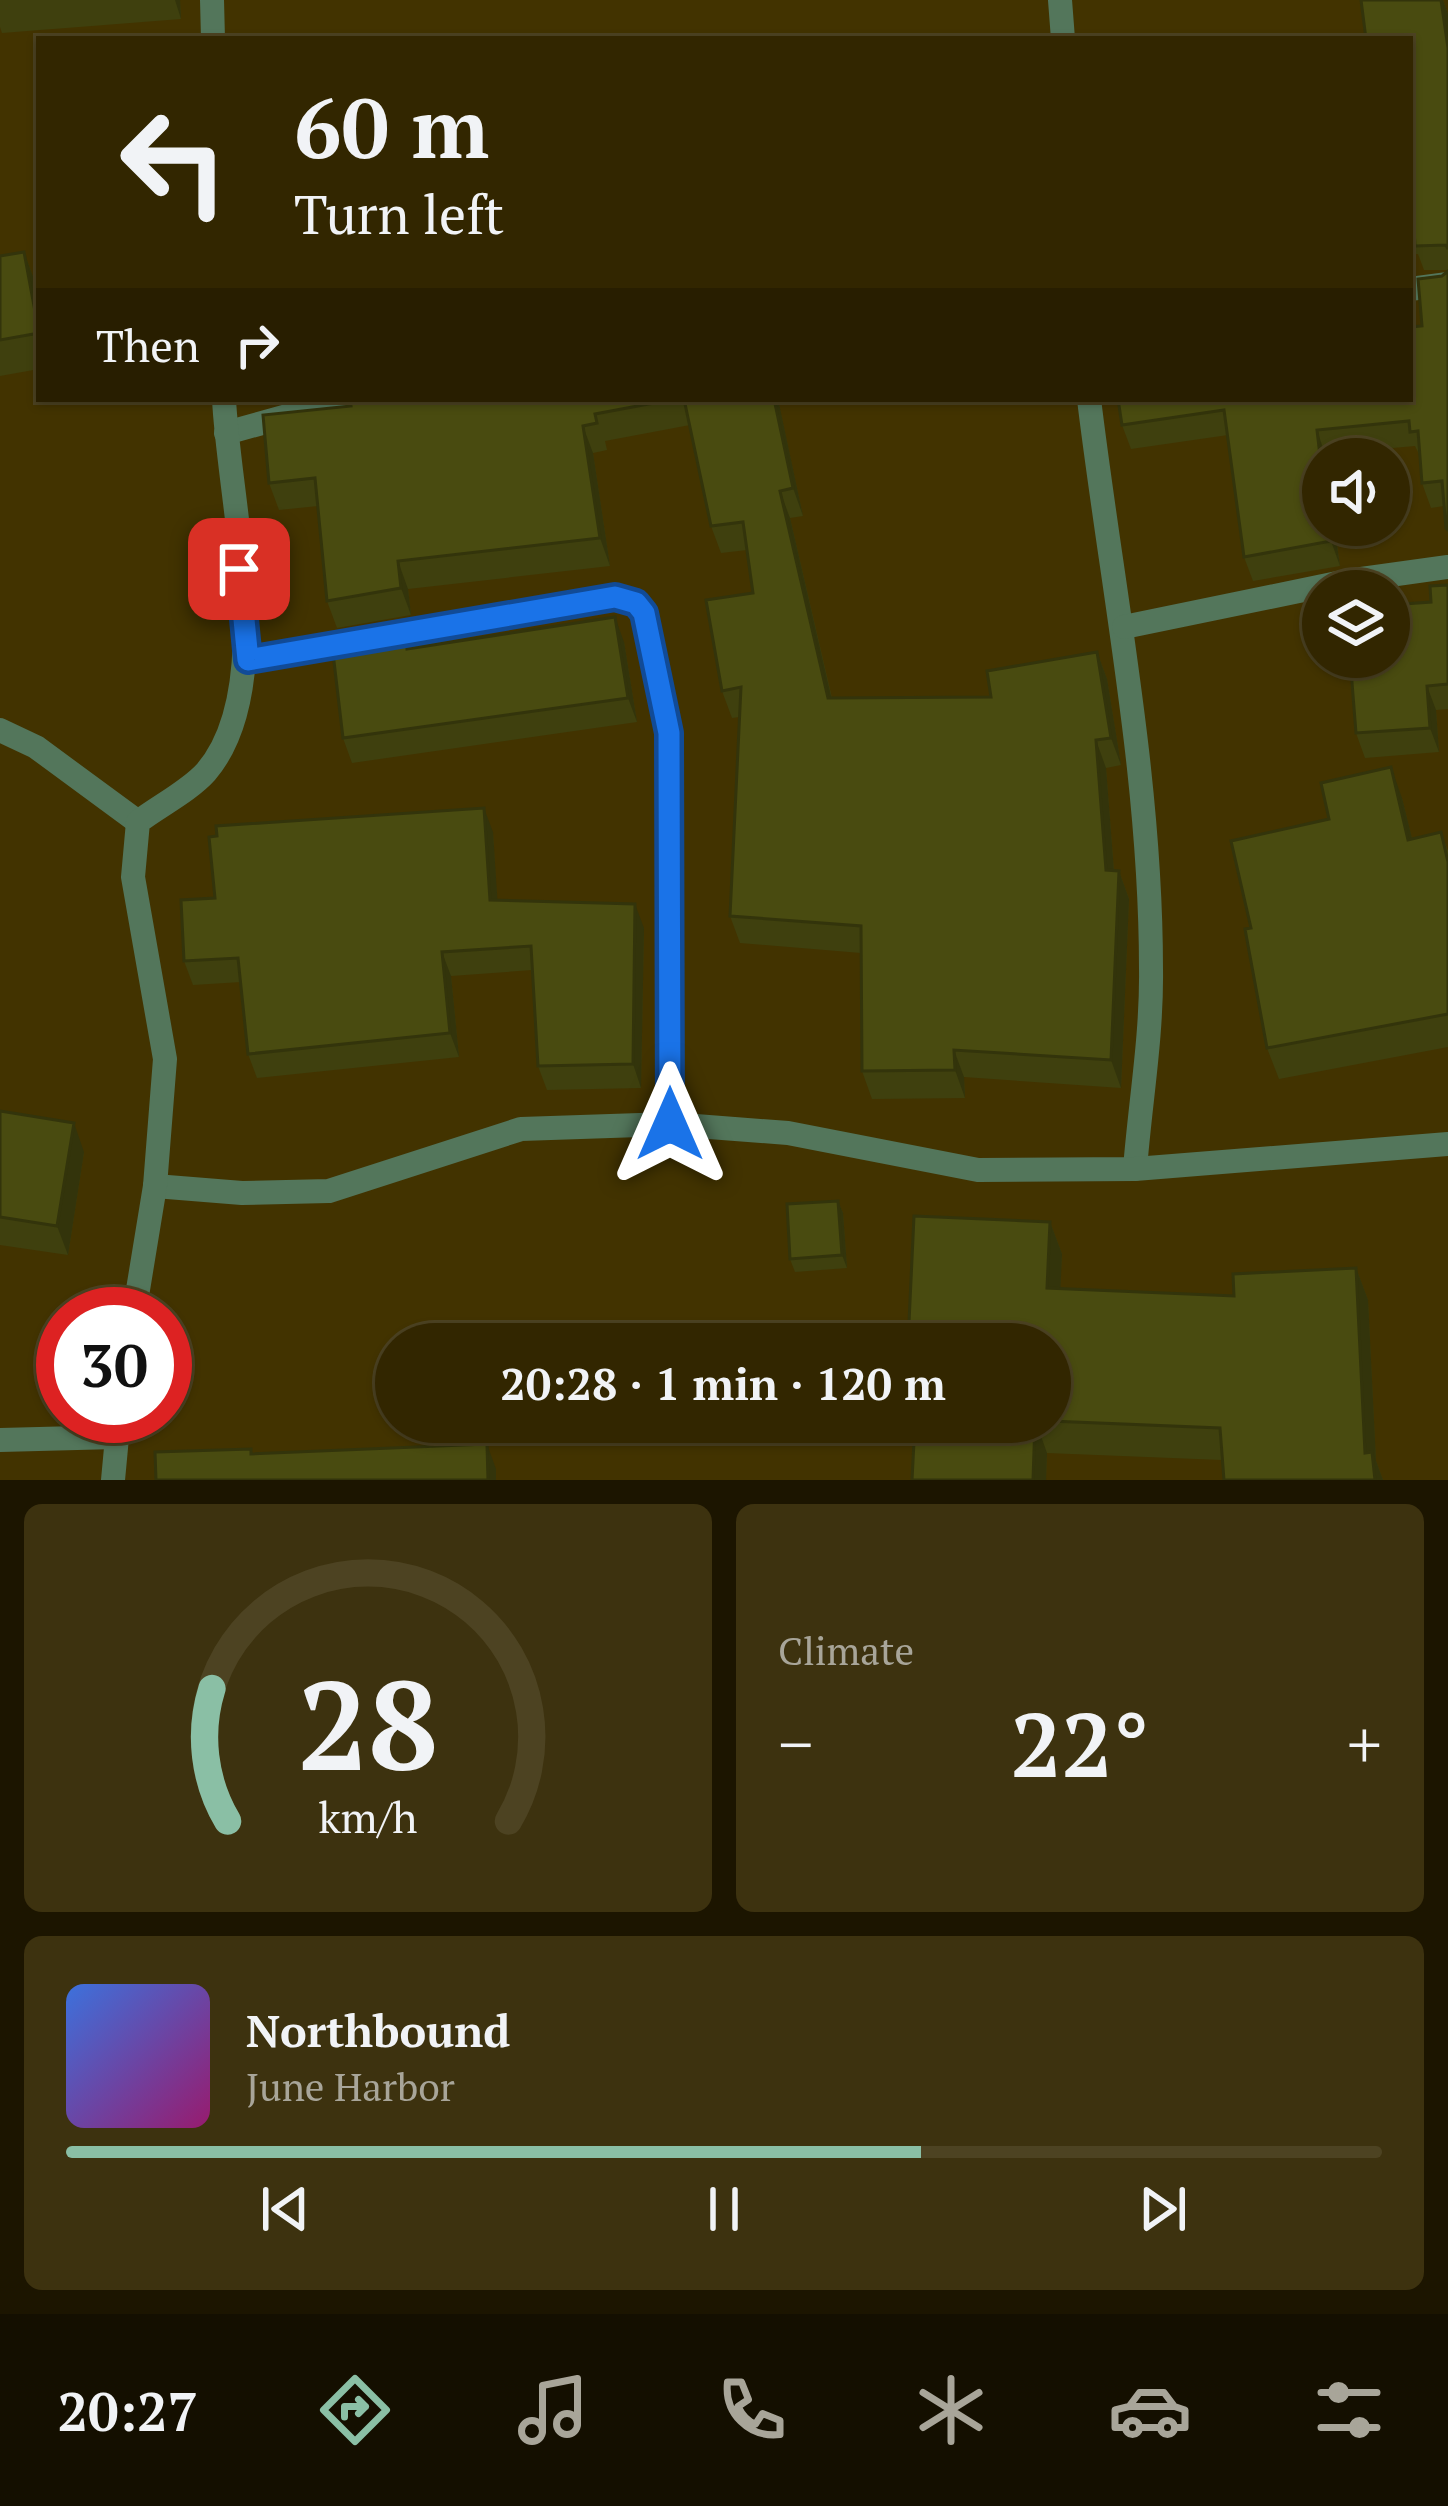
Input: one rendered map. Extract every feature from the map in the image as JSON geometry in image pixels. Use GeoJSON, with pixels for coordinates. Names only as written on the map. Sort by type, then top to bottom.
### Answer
{"type":"FeatureCollection","features":[{"type":"Feature","properties":{"kind":"street"},"geometry":{"type":"LineString","coordinates":[[212,0],[213,36]]}},
{"type":"Feature","properties":{"kind":"street"},"geometry":{"type":"LineString","coordinates":[[1060,0],[1063,36]]}},
{"type":"Feature","properties":{"kind":"street"},"geometry":{"type":"LineString","coordinates":[[1413,289],[1448,284]]}},
{"type":"Feature","properties":{"kind":"street"},"geometry":{"type":"LineString","coordinates":[[138,1287],[155,1186],[165,1060],[133,877],[138,822],[205,773],[234,726],[248,660],[224,402]]}},
{"type":"Feature","properties":{"kind":"street"},"geometry":{"type":"LineString","coordinates":[[226,433],[337,402]]}},
{"type":"Feature","properties":{"kind":"street"},"geometry":{"type":"LineString","coordinates":[[1089,402],[1110,568],[1124,627],[1151,972],[1135,1169]]}},
{"type":"Feature","properties":{"kind":"street"},"geometry":{"type":"LineString","coordinates":[[1124,627],[1347,581],[1448,567]]}},
{"type":"Feature","properties":{"kind":"street"},"geometry":{"type":"LineString","coordinates":[[248,660],[615,597],[636,603],[644,613],[669,733],[670,1124]]}},
{"type":"Feature","properties":{"kind":"street"},"geometry":{"type":"LineString","coordinates":[[0,730],[36,747],[138,822]]}},
{"type":"Feature","properties":{"kind":"street"},"geometry":{"type":"LineString","coordinates":[[155,1186],[242,1193],[329,1191],[521,1130],[670,1124],[788,1133],[978,1170],[1135,1169],[1448,1144]]}},
{"type":"Feature","properties":{"kind":"street"},"geometry":{"type":"LineString","coordinates":[[0,1440],[36,1436]]}},
{"type":"Feature","properties":{"kind":"street"},"geometry":{"type":"LineString","coordinates":[[113,1480],[116,1443]]}},
{"type":"Feature","properties":{"kind":"building"},"geometry":{"type":"Polygon","coordinates":[[[1361,0],[1441,0],[1448,48],[1448,249],[1446,245],[1415,246],[1413,36],[1366,36],[1361,0]]]}},
{"type":"Feature","properties":{"kind":"building"},"geometry":{"type":"Polygon","coordinates":[[[24,252],[36,334],[0,340],[0,256],[24,252]]]}},
{"type":"Feature","properties":{"kind":"building"},"geometry":{"type":"Polygon","coordinates":[[[1448,271],[1448,530],[1442,481],[1422,483],[1418,431],[1410,432],[1409,421],[1317,430],[1318,438],[1302,438],[1304,546],[1244,557],[1224,410],[1122,425],[1118,402],[1413,402],[1413,327],[1422,326],[1418,279],[1448,271]]]}},
{"type":"Feature","properties":{"kind":"building"},"geometry":{"type":"Polygon","coordinates":[[[350,402],[659,402],[595,414],[597,423],[583,426],[600,538],[398,561],[401,588],[327,601],[315,478],[269,483],[263,415],[351,406],[350,402]]]}},
{"type":"Feature","properties":{"kind":"building"},"geometry":{"type":"Polygon","coordinates":[[[685,402],[775,402],[793,488],[780,491],[828,698],[991,697],[987,671],[1097,652],[1111,738],[1096,740],[1106,870],[1119,871],[1111,1060],[954,1050],[955,1070],[862,1071],[861,926],[730,916],[741,687],[722,691],[706,600],[753,593],[743,522],[711,526],[685,402]]]}},
{"type":"Feature","properties":{"kind":"building"},"geometry":{"type":"Polygon","coordinates":[[[1448,585],[1448,684],[1427,686],[1430,728],[1356,733],[1352,678],[1410,678],[1410,604],[1431,602],[1430,586],[1448,585]]]}},
{"type":"Feature","properties":{"kind":"building"},"geometry":{"type":"Polygon","coordinates":[[[615,617],[628,698],[343,738],[331,636],[405,624],[407,649],[615,617]]]}},
{"type":"Feature","properties":{"kind":"building"},"geometry":{"type":"Polygon","coordinates":[[[1391,767],[1408,840],[1441,832],[1448,862],[1448,1014],[1267,1048],[1245,929],[1251,928],[1231,841],[1329,819],[1321,783],[1391,767]]]}},
{"type":"Feature","properties":{"kind":"building"},"geometry":{"type":"Polygon","coordinates":[[[484,808],[490,900],[635,904],[633,1064],[538,1066],[531,946],[442,952],[450,1033],[248,1054],[238,958],[184,961],[181,900],[215,898],[209,837],[217,836],[216,826],[484,808]]]}},
{"type":"Feature","properties":{"kind":"building"},"geometry":{"type":"Polygon","coordinates":[[[0,1111],[74,1123],[57,1226],[0,1217],[0,1111]]]}},
{"type":"Feature","properties":{"kind":"building"},"geometry":{"type":"Polygon","coordinates":[[[838,1201],[842,1255],[790,1259],[787,1204],[838,1201]]]}},
{"type":"Feature","properties":{"kind":"building"},"geometry":{"type":"Polygon","coordinates":[[[914,1216],[1050,1222],[1047,1288],[1234,1296],[1233,1274],[1356,1268],[1365,1453],[1372,1452],[1375,1480],[1224,1480],[1220,1428],[1071,1422],[1071,1323],[909,1323],[914,1216]]]}},
{"type":"Feature","properties":{"kind":"building"},"geometry":{"type":"Polygon","coordinates":[[[914,1443],[1034,1443],[1033,1480],[912,1480],[914,1443]]]}},
{"type":"Feature","properties":{"kind":"building"},"geometry":{"type":"Polygon","coordinates":[[[487,1444],[488,1480],[156,1480],[155,1452],[251,1449],[251,1454],[487,1444]]]}},
{"type":"Feature","properties":{"kind":"route"},"geometry":{"type":"LineString","coordinates":[[239,569],[248,660],[615,597],[636,603],[644,613],[669,733],[670,1124]]}}]}
